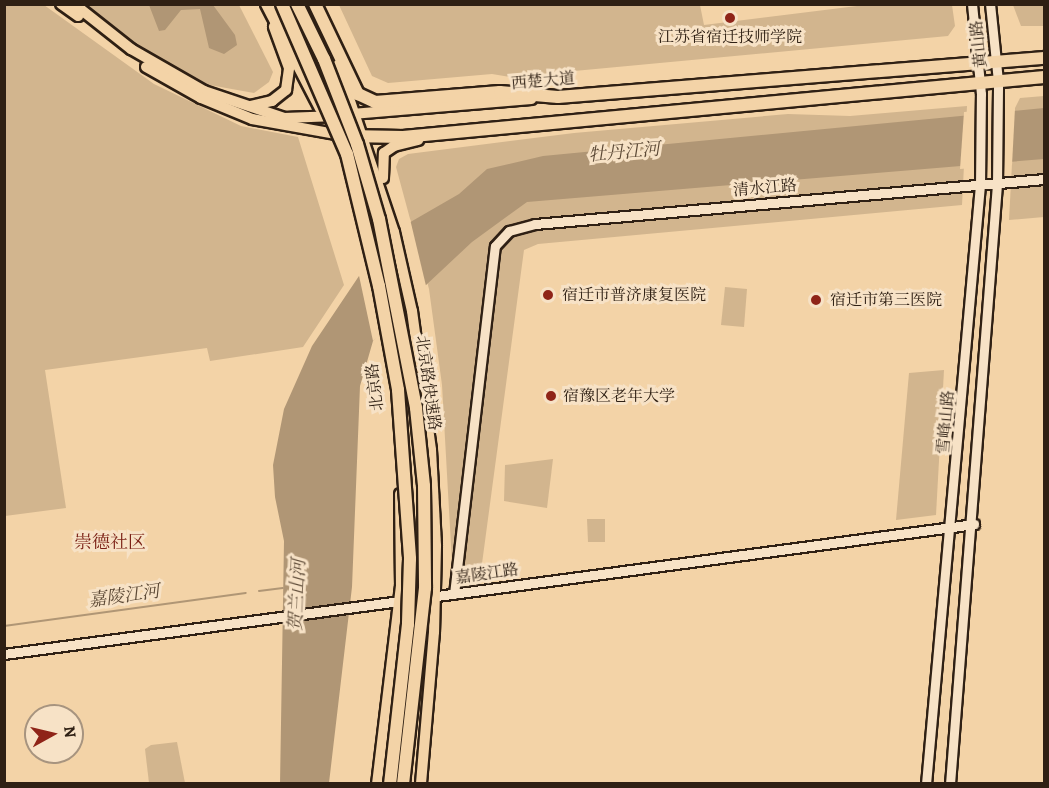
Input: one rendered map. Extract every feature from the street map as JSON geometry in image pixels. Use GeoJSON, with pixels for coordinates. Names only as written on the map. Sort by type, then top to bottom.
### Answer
{"type":"FeatureCollection","features":[{"type":"Feature","properties":{"kind":"highway"},"geometry":{"type":"LineString","coordinates":[[266,4],[335,134],[365,138],[1044,77]]}},
{"type":"Feature","properties":{"kind":"highway","name":"北京路快速路"},"geometry":{"type":"LineString","coordinates":[[282,4],[313,67],[347,154],[379,286],[398,390],[410,560],[408,624],[390,783]]}},
{"type":"Feature","properties":{"kind":"highway","name":"北京路快速路"},"geometry":{"type":"LineString","coordinates":[[297,4],[353,133],[379,219],[416,408],[424,486],[425,588],[403,783]]}},
{"type":"Feature","properties":{"kind":"highway"},"geometry":{"type":"LineString","coordinates":[[312,4],[327,38]]}},
{"type":"Feature","properties":{"kind":"highway"},"geometry":{"type":"LineString","coordinates":[[312,4],[358,94],[367,100],[500,92],[558,97]]}},
{"type":"Feature","properties":{"kind":"highway","name":"西楚大道"},"geometry":{"type":"LineString","coordinates":[[558,97],[1044,58]]}},
{"type":"Feature","properties":{"kind":"main road"},"geometry":{"type":"LineString","coordinates":[[61,4],[136,61],[201,98],[252,119],[335,134]]}},
{"type":"Feature","properties":{"kind":"main road","name":"西楚大道"},"geometry":{"type":"LineString","coordinates":[[74,4],[155,64],[204,91],[284,118],[327,117],[558,97]]}},
{"type":"Feature","properties":{"kind":"main road"},"geometry":{"type":"LineString","coordinates":[[248,106],[279,97],[289,80],[289,68],[266,4]]}},
{"type":"Feature","properties":{"kind":"main road"},"geometry":{"type":"LineString","coordinates":[[276,4],[304,56],[327,117]]}},
{"type":"Feature","properties":{"kind":"main road"},"geometry":{"type":"LineString","coordinates":[[327,38],[357,114],[394,232],[412,311],[431,450],[435,515],[434,596],[431,695],[422,783]]}},
{"type":"Feature","properties":{"kind":"main road"},"geometry":{"type":"LineString","coordinates":[[385,199],[381,162],[384,153],[394,146],[562,119]]}},
{"type":"Feature","properties":{"kind":"main road","name":"北京路"},"geometry":{"type":"LineString","coordinates":[[335,134],[352,186],[385,335],[398,445],[402,550],[399,600],[377,783]]}},
{"type":"Feature","properties":{"kind":"street","name":"黄山路"},"geometry":{"type":"LineString","coordinates":[[972,4],[980,62]]}},
{"type":"Feature","properties":{"kind":"street","name":"黄山路"},"geometry":{"type":"LineString","coordinates":[[990,4],[998,81]]}},
{"type":"Feature","properties":{"kind":"street","name":"雪峰山路"},"geometry":{"type":"LineString","coordinates":[[926,783],[952,525],[980,185],[982,111],[980,62]]}},
{"type":"Feature","properties":{"kind":"street","name":"雪峰山路"},"geometry":{"type":"LineString","coordinates":[[950,783],[974,524],[998,170],[998,81]]}},
{"type":"Feature","properties":{"kind":"street","name":"清水江路"},"geometry":{"type":"LineString","coordinates":[[454,594],[495,246],[509,231],[535,224],[1044,179]]}},
{"type":"Feature","properties":{"kind":"street","name":"嘉陵江路"},"geometry":{"type":"LineString","coordinates":[[4,654],[952,525],[974,524]]}},
{"type":"Feature","properties":{"kind":"shaded area"},"geometry":{"type":"Polygon","coordinates":[[[4,5],[44,5],[154,84],[241,126],[298,137],[344,285],[303,347],[210,361],[207,348],[45,370],[66,508],[5,516],[4,5]]]}},
{"type":"Feature","properties":{"kind":"shaded area"},"geometry":{"type":"Polygon","coordinates":[[[80,5],[239,5],[273,72],[269,82],[254,93],[204,84],[130,42],[80,5]]]}},
{"type":"Feature","properties":{"kind":"shaded area"},"geometry":{"type":"Polygon","coordinates":[[[339,5],[700,5],[704,25],[865,5],[952,5],[955,26],[948,36],[510,77],[492,74],[388,83],[372,76],[339,5]]]}},
{"type":"Feature","properties":{"kind":"shaded area"},"geometry":{"type":"Polygon","coordinates":[[[1013,5],[1044,5],[1044,26],[1021,26],[1013,5]]]}},
{"type":"Feature","properties":{"kind":"shaded area"},"geometry":{"type":"Polygon","coordinates":[[[1044,96],[1044,217],[1009,220],[1015,108],[1020,98],[1044,96]]]}},
{"type":"Feature","properties":{"kind":"shaded area"},"geometry":{"type":"Polygon","coordinates":[[[967,106],[962,205],[538,244],[524,250],[479,586],[463,588],[453,581],[442,385],[429,289],[396,167],[399,159],[408,154],[574,133],[788,114],[850,116],[967,106]]]}},
{"type":"Feature","properties":{"kind":"shaded area"},"geometry":{"type":"Polygon","coordinates":[[[725,287],[747,289],[744,327],[721,325],[725,287]]]}},
{"type":"Feature","properties":{"kind":"shaded area"},"geometry":{"type":"Polygon","coordinates":[[[944,370],[936,515],[896,520],[909,373],[944,370]]]}},
{"type":"Feature","properties":{"kind":"shaded area"},"geometry":{"type":"Polygon","coordinates":[[[553,459],[547,508],[504,501],[505,465],[553,459]]]}},
{"type":"Feature","properties":{"kind":"shaded area"},"geometry":{"type":"Polygon","coordinates":[[[587,519],[605,519],[605,542],[588,542],[587,519]]]}},
{"type":"Feature","properties":{"kind":"shaded area"},"geometry":{"type":"Polygon","coordinates":[[[177,742],[185,783],[149,783],[145,749],[151,745],[177,742]]]}},
{"type":"Feature","properties":{"kind":"water"},"geometry":{"type":"Polygon","coordinates":[[[149,5],[213,5],[235,35],[237,45],[224,54],[209,48],[200,9],[181,10],[165,30],[159,31],[149,5]]]}},
{"type":"Feature","properties":{"kind":"water"},"geometry":{"type":"Polygon","coordinates":[[[1044,108],[1044,159],[527,202],[472,242],[394,315],[373,341],[360,386],[352,587],[329,783],[280,784],[284,541],[275,497],[273,465],[284,409],[312,346],[361,273],[407,224],[459,194],[487,169],[543,156],[1044,108]]]}},
{"type":"Feature","properties":{"kind":"pier"},"geometry":{"type":"Polygon","coordinates":[[[1015,108],[1012,165],[960,169],[964,112],[1015,108]]]}},
{"type":"Feature","properties":{"kind":"pier"},"geometry":{"type":"Polygon","coordinates":[[[410,219],[427,290],[373,341],[358,271],[410,219]]]}},
{"type":"Feature","properties":{"kind":"waterway","name":"嘉陵江河"},"geometry":{"type":"LineString","coordinates":[[259,591],[283,588]]}},
{"type":"Feature","properties":{"kind":"waterway","name":"嘉陵江河"},"geometry":{"type":"LineString","coordinates":[[4,626],[246,593]]}},
{"type":"Feature","properties":{"kind":"place","name":"江苏省宿迁技师学院"},"geometry":{"type":"Point","coordinates":[730,18]}},
{"type":"Feature","properties":{"kind":"place","name":"宿迁市普济康复医院"},"geometry":{"type":"Point","coordinates":[548,295]}},
{"type":"Feature","properties":{"kind":"place","name":"宿迁市第三医院"},"geometry":{"type":"Point","coordinates":[816,300]}},
{"type":"Feature","properties":{"kind":"place","name":"宿豫区老年大学"},"geometry":{"type":"Point","coordinates":[551,396]}},
{"type":"Feature","properties":{"kind":"district","name":"崇德社区"},"geometry":{"type":"Point","coordinates":[110,542]}},
{"type":"Feature","properties":{"kind":"water label","name":"牡丹江河"},"geometry":{"type":"Point","coordinates":[624,152]}},
{"type":"Feature","properties":{"kind":"water label","name":"贺兰山河"},"geometry":{"type":"Point","coordinates":[297,595]}}]}
